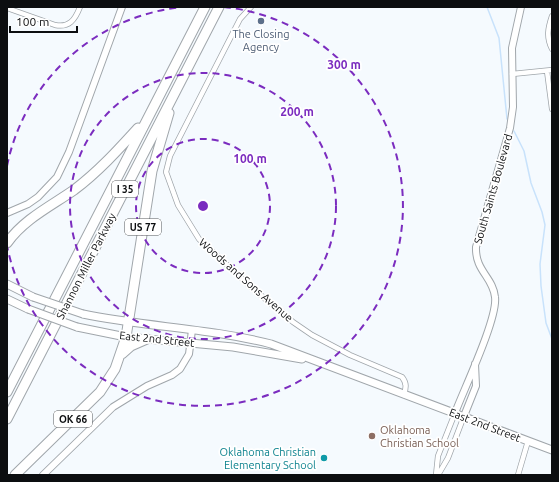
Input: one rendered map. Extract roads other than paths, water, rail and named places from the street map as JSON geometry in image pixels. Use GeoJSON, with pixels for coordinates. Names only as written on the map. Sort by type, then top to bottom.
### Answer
{"type":"FeatureCollection","features":[{"type":"Feature","properties":{"kind":"highway","name":"Shannon Miller Parkway"},"geometry":{"type":"LineString","coordinates":[[7,392],[205,7]]}},
{"type":"Feature","properties":{"kind":"highway","name":"Shannon Miller Parkway"},"geometry":{"type":"LineString","coordinates":[[7,419],[219,7]]}},
{"type":"Feature","properties":{"kind":"highway","name":"US 77"},"geometry":{"type":"LineString","coordinates":[[126,337],[152,171],[163,132],[181,81]]}},
{"type":"Feature","properties":{"kind":"highway"},"geometry":{"type":"LineString","coordinates":[[7,243],[27,222],[75,189],[96,171],[147,118]]}},
{"type":"Feature","properties":{"kind":"highway"},"geometry":{"type":"LineString","coordinates":[[121,355],[126,337]]}},
{"type":"Feature","properties":{"kind":"highway","name":"OK 66"},"geometry":{"type":"LineString","coordinates":[[15,475],[100,392],[115,369],[121,355],[131,346],[147,339]]}},
{"type":"Feature","properties":{"kind":"main road","name":"East 2nd Street"},"geometry":{"type":"LineString","coordinates":[[7,284],[33,297],[83,314],[129,323],[230,335],[271,344],[549,449]]}},
{"type":"Feature","properties":{"kind":"main road","name":"East 2nd Street"},"geometry":{"type":"LineString","coordinates":[[7,299],[28,310],[77,327],[126,337],[257,350],[311,360]]}},
{"type":"Feature","properties":{"kind":"street"},"geometry":{"type":"LineString","coordinates":[[7,8],[54,25],[63,26],[74,19],[80,7]]}},
{"type":"Feature","properties":{"kind":"street"},"geometry":{"type":"LineString","coordinates":[[7,213],[28,204],[48,188],[63,166],[122,7]]}},
{"type":"Feature","properties":{"kind":"street","name":"Woods and Sons Avenue"},"geometry":{"type":"LineString","coordinates":[[251,7],[240,20],[170,156],[166,172],[178,205],[199,239],[251,287],[293,322],[327,344],[402,377],[406,386],[404,394]]}},
{"type":"Feature","properties":{"kind":"street","name":"South Saints Boulevard"},"geometry":{"type":"LineString","coordinates":[[437,475],[438,456],[475,364],[495,303],[491,283],[478,266],[476,247],[510,128],[513,107],[512,74],[514,36],[521,7]]}},
{"type":"Feature","properties":{"kind":"street"},"geometry":{"type":"LineString","coordinates":[[552,16],[548,29],[549,43],[552,49]]}},
{"type":"Feature","properties":{"kind":"street"},"geometry":{"type":"LineString","coordinates":[[512,74],[550,70],[552,109]]}},
{"type":"Feature","properties":{"kind":"street"},"geometry":{"type":"LineString","coordinates":[[43,475],[113,407],[147,386],[177,372],[184,366],[189,354],[192,330]]}},
{"type":"Feature","properties":{"kind":"street","name":"South Saints Boulevard"},"geometry":{"type":"LineString","coordinates":[[437,475],[448,458],[476,386],[475,364]]}},
{"type":"Feature","properties":{"kind":"street"},"geometry":{"type":"LineString","coordinates":[[518,475],[528,441]]}},
{"type":"Feature","properties":{"kind":"waterway"},"geometry":{"type":"LineString","coordinates":[[487,7],[499,38],[507,119]]}},
{"type":"Feature","properties":{"kind":"waterway"},"geometry":{"type":"LineString","coordinates":[[514,131],[524,151],[531,183],[542,212],[545,225],[540,264],[541,286],[546,323],[552,339]]}},
{"type":"Feature","properties":{"kind":"place","name":"The Closing Agency"},"geometry":{"type":"Point","coordinates":[261,21]}},
{"type":"Feature","properties":{"kind":"place","name":"Oklahoma Christian School"},"geometry":{"type":"Point","coordinates":[372,436]}},
{"type":"Feature","properties":{"kind":"place","name":"Oklahoma Christian Elementary School"},"geometry":{"type":"Point","coordinates":[324,458]}}]}
